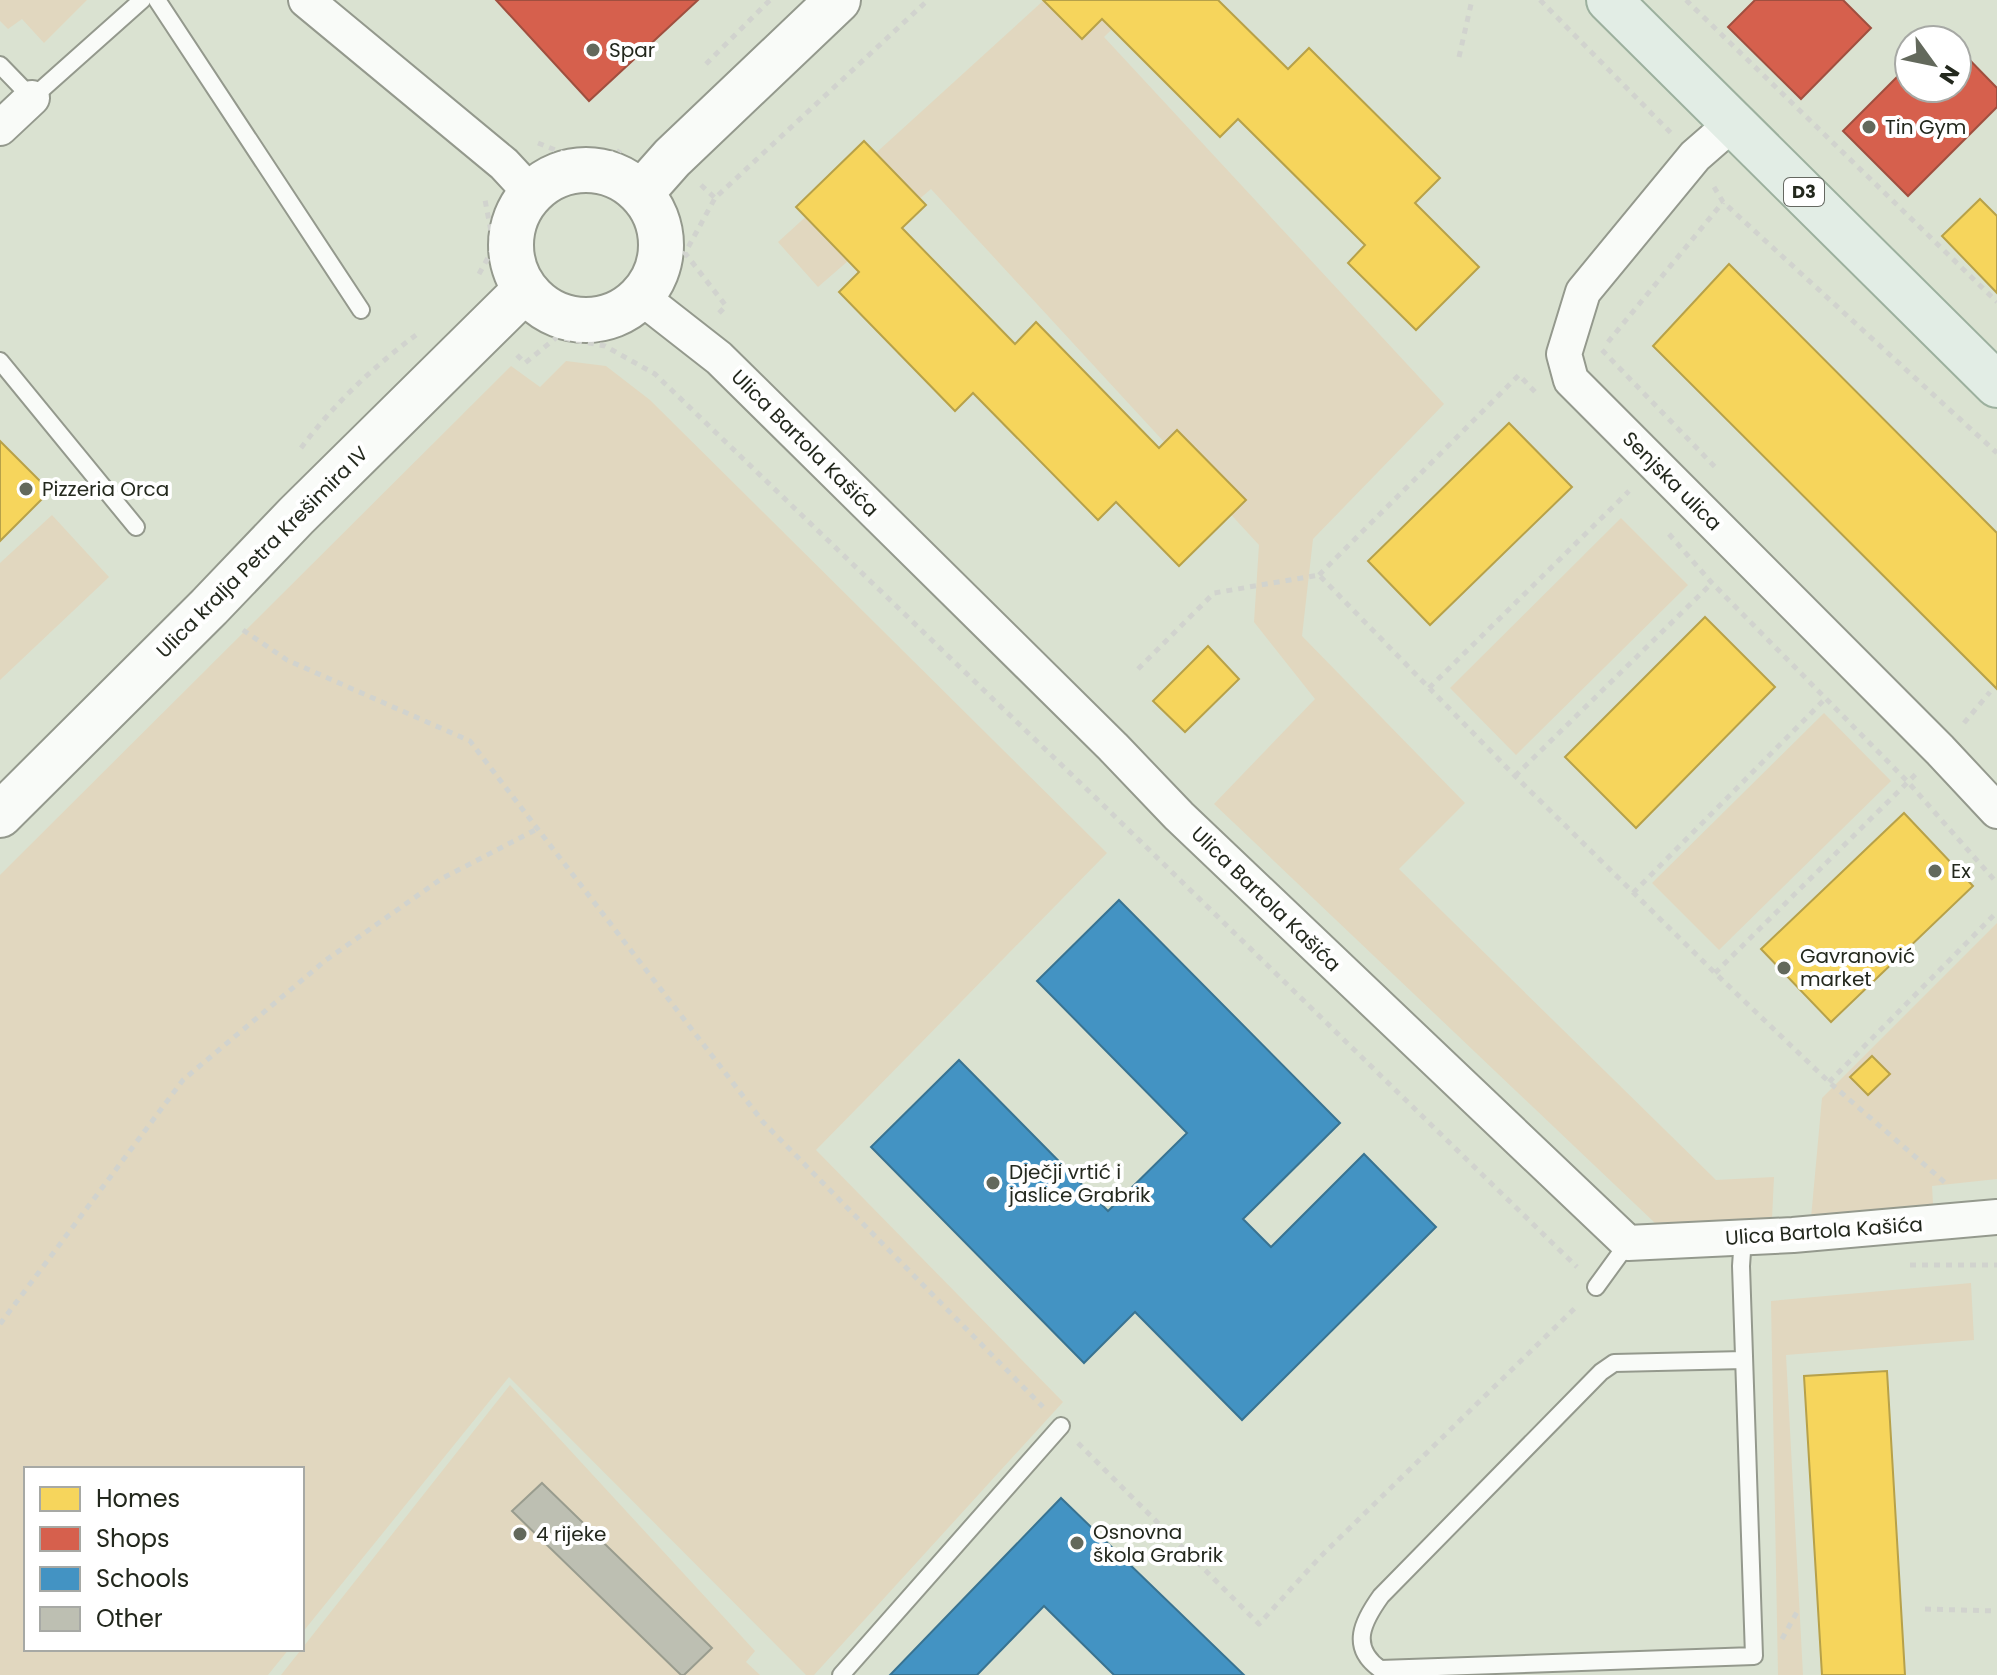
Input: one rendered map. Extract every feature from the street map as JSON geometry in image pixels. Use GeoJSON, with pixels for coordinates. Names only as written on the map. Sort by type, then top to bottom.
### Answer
{"type":"FeatureCollection","features":[{"type":"Feature","properties":{"kind":"main road","name":"D3"},"geometry":{"type":"LineString","coordinates":[[1609,0],[1997,385]]}},
{"type":"Feature","properties":{"kind":"street"},"geometry":{"type":"LineString","coordinates":[[306,0],[504,164],[531,193]]}},
{"type":"Feature","properties":{"kind":"street"},"geometry":{"type":"LineString","coordinates":[[641,193],[672,158],[838,0]]}},
{"type":"Feature","properties":{"kind":"street"},"geometry":{"type":"LineString","coordinates":[[0,128],[32,98]]}},
{"type":"Feature","properties":{"kind":"street","name":"Senjska ulica"},"geometry":{"type":"LineString","coordinates":[[1734,122],[1695,156],[1583,292],[1564,354],[1571,380],[1997,811]]}},
{"type":"Feature","properties":{"kind":"street"},"geometry":{"type":"LineString","coordinates":[[574,170],[598,170],[621,178],[641,193],[654,212],[661,233],[660,256],[654,278],[641,297],[624,311],[603,319],[581,321],[559,316],[540,305],[525,290],[514,266],[510,240],[517,215],[531,193],[551,179],[574,170]]}},
{"type":"Feature","properties":{"kind":"street","name":"Ulica kralja Petra Krešimira IV"},"geometry":{"type":"LineString","coordinates":[[2,807],[209,607],[296,516],[477,312],[525,290]]}},
{"type":"Feature","properties":{"kind":"street","name":"Ulica Bartola Kašića"},"geometry":{"type":"LineString","coordinates":[[641,297],[719,358],[1179,816],[1628,1243],[1997,1221]]}},
{"type":"Feature","properties":{"kind":"lane"},"geometry":{"type":"LineString","coordinates":[[0,65],[32,98],[142,0]]}},
{"type":"Feature","properties":{"kind":"lane"},"geometry":{"type":"LineString","coordinates":[[157,0],[361,310]]}},
{"type":"Feature","properties":{"kind":"lane"},"geometry":{"type":"LineString","coordinates":[[0,361],[136,527]]}},
{"type":"Feature","properties":{"kind":"lane"},"geometry":{"type":"LineString","coordinates":[[1743,1237],[1741,1266],[1755,1675]]}},
{"type":"Feature","properties":{"kind":"lane"},"geometry":{"type":"LineString","coordinates":[[1596,1287],[1628,1243]]}},
{"type":"Feature","properties":{"kind":"lane"},"geometry":{"type":"LineString","coordinates":[[1744,1360],[1614,1363],[1601,1372],[1381,1596],[1364,1620],[1362,1644],[1371,1662],[1380,1669],[1706,1666],[1754,1656]]}},
{"type":"Feature","properties":{"kind":"lane"},"geometry":{"type":"LineString","coordinates":[[841,1675],[1061,1426]]}},
{"type":"Feature","properties":{"kind":"path"},"geometry":{"type":"LineString","coordinates":[[726,306],[685,253],[715,198],[928,0]]}},
{"type":"Feature","properties":{"kind":"path"},"geometry":{"type":"LineString","coordinates":[[1459,57],[1472,0]]}},
{"type":"Feature","properties":{"kind":"path"},"geometry":{"type":"LineString","coordinates":[[1540,0],[1695,156],[1723,202],[1997,453]]}},
{"type":"Feature","properties":{"kind":"path"},"geometry":{"type":"LineString","coordinates":[[1686,0],[1997,302]]}},
{"type":"Feature","properties":{"kind":"path"},"geometry":{"type":"LineString","coordinates":[[526,139],[570,156],[618,153],[625,145]]}},
{"type":"Feature","properties":{"kind":"path"},"geometry":{"type":"LineString","coordinates":[[209,607],[287,660],[470,741],[763,1122],[1259,1624],[1321,1556],[1596,1287],[1109,811],[655,374],[605,346],[557,337],[525,363],[477,312],[494,247],[483,189]]}},
{"type":"Feature","properties":{"kind":"path"},"geometry":{"type":"LineString","coordinates":[[1722,475],[1602,350],[1723,202]]}},
{"type":"Feature","properties":{"kind":"path"},"geometry":{"type":"LineString","coordinates":[[1138,669],[1214,593],[1319,575],[1519,375],[1539,396]]}},
{"type":"Feature","properties":{"kind":"path"},"geometry":{"type":"LineString","coordinates":[[1619,480],[1640,502]]}},
{"type":"Feature","properties":{"kind":"path"},"geometry":{"type":"LineString","coordinates":[[1429,688],[1629,491]]}},
{"type":"Feature","properties":{"kind":"path"},"geometry":{"type":"LineString","coordinates":[[1660,525],[1712,583],[1908,782],[1997,883]]}},
{"type":"Feature","properties":{"kind":"path"},"geometry":{"type":"LineString","coordinates":[[1319,575],[1515,776],[1715,973],[1829,1082],[1960,1195]]}},
{"type":"Feature","properties":{"kind":"path"},"geometry":{"type":"LineString","coordinates":[[1515,776],[1712,583]]}},
{"type":"Feature","properties":{"kind":"path"},"geometry":{"type":"LineString","coordinates":[[1715,973],[1940,750],[1990,692]]}},
{"type":"Feature","properties":{"kind":"path"},"geometry":{"type":"LineString","coordinates":[[1633,893],[1825,699]]}},
{"type":"Feature","properties":{"kind":"path"},"geometry":{"type":"LineString","coordinates":[[1952,714],[1971,734]]}},
{"type":"Feature","properties":{"kind":"path"},"geometry":{"type":"LineString","coordinates":[[0,1324],[183,1080],[339,951],[441,879],[537,829]]}},
{"type":"Feature","properties":{"kind":"path"},"geometry":{"type":"LineString","coordinates":[[1829,1082],[1997,912]]}},
{"type":"Feature","properties":{"kind":"path"},"geometry":{"type":"LineString","coordinates":[[1925,1609],[1997,1611]]}},
{"type":"Feature","properties":{"kind":"path"},"geometry":{"type":"LineString","coordinates":[[1778,1647],[1797,1612]]}},
{"type":"Feature","properties":{"kind":"shaded area"},"geometry":{"type":"Polygon","coordinates":[[[0,0],[87,0],[44,43],[22,19],[8,29],[0,21],[0,0]]]}},
{"type":"Feature","properties":{"kind":"shaded area"},"geometry":{"type":"Polygon","coordinates":[[[1044,0],[1142,0],[1104,37],[1444,404],[1313,539],[1302,636],[1465,803],[1399,869],[1716,1180],[1774,1177],[1772,1219],[1655,1223],[1214,804],[1315,699],[1254,622],[1259,545],[931,189],[818,287],[778,242],[1044,0]]]}},
{"type":"Feature","properties":{"kind":"shaded area"},"geometry":{"type":"Polygon","coordinates":[[[566,361],[606,366],[650,400],[1107,853],[816,1150],[1063,1402],[814,1675],[806,1675],[509,1377],[304,1631],[304,1467],[24,1467],[24,1651],[287,1651],[268,1675],[0,1675],[0,875],[511,366],[540,387],[566,361]]]}},
{"type":"Feature","properties":{"kind":"shaded area"},"geometry":{"type":"Polygon","coordinates":[[[52,515],[109,577],[0,680],[0,563],[52,515]]]}},
{"type":"Feature","properties":{"kind":"shaded area"},"geometry":{"type":"Polygon","coordinates":[[[1621,518],[1688,585],[1516,755],[1450,688],[1621,518]]]}},
{"type":"Feature","properties":{"kind":"shaded area"},"geometry":{"type":"Polygon","coordinates":[[[1824,713],[1891,781],[1719,950],[1652,883],[1824,713]]]}},
{"type":"Feature","properties":{"kind":"shaded area"},"geometry":{"type":"Polygon","coordinates":[[[1997,923],[1997,1179],[1932,1186],[1933,1204],[1811,1218],[1822,1098],[1997,923]]]}},
{"type":"Feature","properties":{"kind":"shaded area"},"geometry":{"type":"Polygon","coordinates":[[[1971,1283],[1974,1340],[1786,1355],[1803,1675],[1778,1675],[1771,1301],[1971,1283]]]}},
{"type":"Feature","properties":{"kind":"shaded area","name":"4 rijeke"},"geometry":{"type":"Polygon","coordinates":[[[510,1385],[755,1651],[746,1662],[760,1675],[281,1675],[300,1651],[304,1651],[304,1646],[510,1385]]]}},
{"type":"Feature","properties":{"kind":"building: Homes"},"geometry":{"type":"Polygon","coordinates":[[[1043,0],[1218,0],[1288,69],[1309,48],[1440,178],[1415,203],[1479,267],[1416,330],[1348,263],[1365,245],[1238,119],[1220,137],[1102,19],[1082,39],[1043,0]]]}},
{"type":"Feature","properties":{"kind":"building: Homes"},"geometry":{"type":"Polygon","coordinates":[[[864,141],[926,205],[902,228],[1015,344],[1036,322],[1159,448],[1177,430],[1246,500],[1179,566],[1116,502],[1098,520],[973,393],[955,411],[839,292],[859,272],[796,207],[864,141]]]}},
{"type":"Feature","properties":{"kind":"building: Homes"},"geometry":{"type":"Polygon","coordinates":[[[1980,199],[1997,216],[1997,293],[1942,236],[1980,199]]]}},
{"type":"Feature","properties":{"kind":"building: Homes"},"geometry":{"type":"Polygon","coordinates":[[[1729,264],[1997,533],[1997,689],[1653,346],[1729,264]]]}},
{"type":"Feature","properties":{"kind":"building: Homes"},"geometry":{"type":"Polygon","coordinates":[[[1509,423],[1572,487],[1430,625],[1368,561],[1509,423]]]}},
{"type":"Feature","properties":{"kind":"building: Homes"},"geometry":{"type":"Polygon","coordinates":[[[0,441],[50,491],[0,541],[0,441]]]}},
{"type":"Feature","properties":{"kind":"building: Homes"},"geometry":{"type":"Polygon","coordinates":[[[1705,617],[1775,687],[1636,828],[1565,757],[1705,617]]]}},
{"type":"Feature","properties":{"kind":"building: Homes"},"geometry":{"type":"Polygon","coordinates":[[[1208,646],[1239,679],[1185,732],[1153,701],[1208,646]]]}},
{"type":"Feature","properties":{"kind":"building: Homes"},"geometry":{"type":"Polygon","coordinates":[[[1904,813],[1973,886],[1831,1022],[1761,949],[1904,813]]]}},
{"type":"Feature","properties":{"kind":"building: Homes"},"geometry":{"type":"Polygon","coordinates":[[[1872,1056],[1890,1074],[1868,1095],[1850,1077],[1872,1056]]]}},
{"type":"Feature","properties":{"kind":"building: Homes"},"geometry":{"type":"Polygon","coordinates":[[[1887,1371],[1905,1675],[1822,1675],[1804,1376],[1887,1371]]]}},
{"type":"Feature","properties":{"kind":"building: Shops","name":"Spar"},"geometry":{"type":"Polygon","coordinates":[[[496,0],[698,0],[589,101],[496,0]]]}},
{"type":"Feature","properties":{"kind":"building: Shops"},"geometry":{"type":"Polygon","coordinates":[[[1755,0],[1843,0],[1871,28],[1801,99],[1728,27],[1755,0]]]}},
{"type":"Feature","properties":{"kind":"building: Shops"},"geometry":{"type":"Polygon","coordinates":[[[1973,63],[1997,88],[1997,107],[1908,196],[1843,131],[1893,81],[1893,104],[1973,104],[1973,63]]]}},
{"type":"Feature","properties":{"kind":"building: Schools","name":"Dječji vrtić i jaslice Grabrik"},"geometry":{"type":"Polygon","coordinates":[[[1119,900],[1340,1123],[1243,1219],[1271,1247],[1364,1154],[1436,1227],[1242,1420],[1135,1312],[1084,1363],[871,1147],[959,1060],[1108,1211],[1187,1133],[1037,981],[1119,900]]]}},
{"type":"Feature","properties":{"kind":"building: Schools"},"geometry":{"type":"Polygon","coordinates":[[[1061,1498],[1244,1675],[1114,1675],[1044,1606],[977,1675],[890,1675],[1061,1498]]]}},
{"type":"Feature","properties":{"kind":"building: Other"},"geometry":{"type":"Polygon","coordinates":[[[542,1483],[712,1648],[684,1675],[512,1511],[542,1483]]]}},
{"type":"Feature","properties":{"kind":"place","name":"Spar"},"geometry":{"type":"Point","coordinates":[593,50]}},
{"type":"Feature","properties":{"kind":"place","name":"Tin Gym"},"geometry":{"type":"Point","coordinates":[1869,127]}},
{"type":"Feature","properties":{"kind":"place","name":"Pizzeria Orca"},"geometry":{"type":"Point","coordinates":[26,489]}},
{"type":"Feature","properties":{"kind":"place","name":"Ex"},"geometry":{"type":"Point","coordinates":[1935,871]}},
{"type":"Feature","properties":{"kind":"place","name":"Gavranović market"},"geometry":{"type":"Point","coordinates":[1784,968]}},
{"type":"Feature","properties":{"kind":"place","name":"Dječji vrtić i jaslice Grabrik"},"geometry":{"type":"Point","coordinates":[993,1183]}},
{"type":"Feature","properties":{"kind":"place","name":"4 rijeke"},"geometry":{"type":"Point","coordinates":[520,1534]}},
{"type":"Feature","properties":{"kind":"place","name":"Osnovna škola Grabrik"},"geometry":{"type":"Point","coordinates":[1077,1543]}}]}
